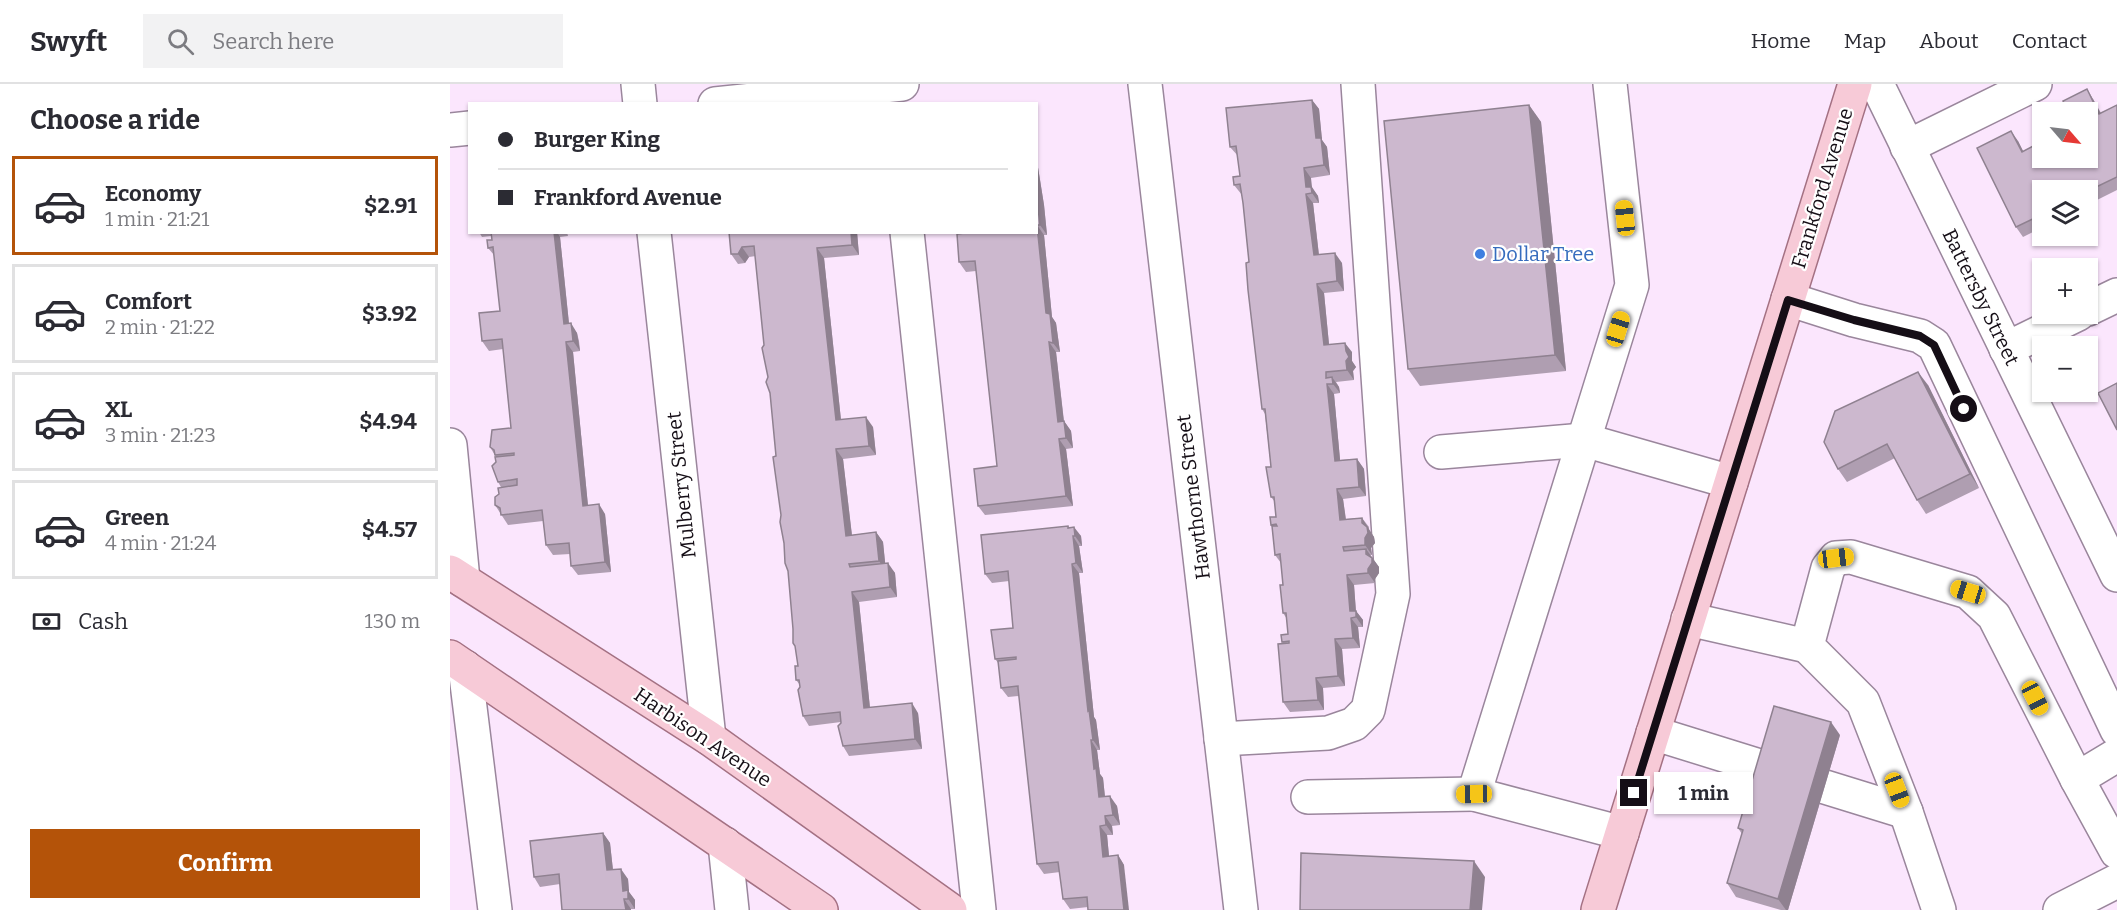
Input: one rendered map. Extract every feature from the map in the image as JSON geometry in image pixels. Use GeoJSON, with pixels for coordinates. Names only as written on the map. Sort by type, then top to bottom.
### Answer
{"type":"FeatureCollection","features":[{"type":"Feature","properties":{"kind":"main road","name":"Frankford Avenue"},"geometry":{"type":"LineString","coordinates":[[1598,910],[1855,84]]}},
{"type":"Feature","properties":{"kind":"main road","name":"Harbison Avenue"},"geometry":{"type":"LineString","coordinates":[[457,576],[709,738],[950,910]]}},
{"type":"Feature","properties":{"kind":"main road"},"geometry":{"type":"LineString","coordinates":[[457,662],[821,910]]}},
{"type":"Feature","properties":{"kind":"street"},"geometry":{"type":"LineString","coordinates":[[638,84],[640,102]]}},
{"type":"Feature","properties":{"kind":"street","name":"Hawthorne Street"},"geometry":{"type":"LineString","coordinates":[[1145,84],[1241,910]]}},
{"type":"Feature","properties":{"kind":"street"},"geometry":{"type":"LineString","coordinates":[[1221,739],[1328,733],[1354,724],[1368,710],[1393,594],[1358,84]]}},
{"type":"Feature","properties":{"kind":"street"},"geometry":{"type":"LineString","coordinates":[[1474,794],[1632,285],[1610,84]]}},
{"type":"Feature","properties":{"kind":"street","name":"Battersby Street"},"geometry":{"type":"LineString","coordinates":[[1876,84],[2006,349],[2113,555]]}},
{"type":"Feature","properties":{"kind":"street"},"geometry":{"type":"LineString","coordinates":[[1907,147],[2035,84]]}},
{"type":"Feature","properties":{"kind":"street"},"geometry":{"type":"LineString","coordinates":[[743,102],[896,91]]}},
{"type":"Feature","properties":{"kind":"street"},"geometry":{"type":"LineString","coordinates":[[450,130],[468,129]]}},
{"type":"Feature","properties":{"kind":"street","name":"Mulberry Street"},"geometry":{"type":"LineString","coordinates":[[654,234],[709,738]]}},
{"type":"Feature","properties":{"kind":"street"},"geometry":{"type":"LineString","coordinates":[[907,234],[978,910]]}},
{"type":"Feature","properties":{"kind":"street"},"geometry":{"type":"LineString","coordinates":[[2098,304],[2117,295]]}},
{"type":"Feature","properties":{"kind":"street"},"geometry":{"type":"LineString","coordinates":[[1788,300],[1854,320],[1920,336],[1934,345],[2117,730]]}},
{"type":"Feature","properties":{"kind":"street"},"geometry":{"type":"LineString","coordinates":[[2006,349],[2057,324]]}},
{"type":"Feature","properties":{"kind":"street"},"geometry":{"type":"LineString","coordinates":[[1441,452],[1584,440],[1731,482]]}},
{"type":"Feature","properties":{"kind":"street"},"geometry":{"type":"LineString","coordinates":[[450,445],[457,576]]}},
{"type":"Feature","properties":{"kind":"street"},"geometry":{"type":"LineString","coordinates":[[1807,646],[1828,568],[1836,558],[1851,557],[1968,592],[1994,616],[2076,779],[2117,852]]}},
{"type":"Feature","properties":{"kind":"street"},"geometry":{"type":"LineString","coordinates":[[1688,619],[1807,646],[1863,702],[1906,812],[1939,910]]}},
{"type":"Feature","properties":{"kind":"street"},"geometry":{"type":"LineString","coordinates":[[457,662],[495,910]]}},
{"type":"Feature","properties":{"kind":"street"},"geometry":{"type":"LineString","coordinates":[[1653,733],[1769,769]]}},
{"type":"Feature","properties":{"kind":"street"},"geometry":{"type":"LineString","coordinates":[[2076,779],[2117,755]]}},
{"type":"Feature","properties":{"kind":"street"},"geometry":{"type":"LineString","coordinates":[[1825,787],[1906,812]]}},
{"type":"Feature","properties":{"kind":"street"},"geometry":{"type":"LineString","coordinates":[[1308,797],[1474,794],[1622,833]]}},
{"type":"Feature","properties":{"kind":"street"},"geometry":{"type":"LineString","coordinates":[[725,844],[732,910]]}},
{"type":"Feature","properties":{"kind":"street"},"geometry":{"type":"LineString","coordinates":[[2060,910],[2117,881]]}},
{"type":"Feature","properties":{"kind":"building"},"geometry":{"type":"Polygon","coordinates":[[[2087,89],[2093,102],[2064,102],[2087,89]]]}},
{"type":"Feature","properties":{"kind":"building"},"geometry":{"type":"Polygon","coordinates":[[[1312,100],[1316,138],[1321,138],[1324,165],[1304,168],[1306,187],[1311,187],[1312,193],[1306,194],[1314,255],[1335,253],[1337,281],[1317,284],[1324,345],[1345,343],[1349,357],[1346,361],[1347,370],[1326,372],[1326,378],[1332,377],[1333,384],[1327,384],[1335,461],[1357,459],[1359,487],[1337,489],[1340,520],[1362,518],[1362,523],[1367,527],[1368,533],[1365,545],[1343,547],[1344,551],[1366,549],[1366,554],[1372,558],[1372,563],[1368,573],[1347,575],[1350,611],[1356,611],[1356,617],[1351,618],[1353,638],[1335,639],[1338,676],[1316,678],[1318,700],[1283,702],[1278,644],[1289,643],[1289,641],[1282,642],[1281,635],[1288,634],[1280,585],[1283,585],[1280,554],[1275,555],[1272,526],[1277,526],[1276,524],[1271,525],[1270,517],[1276,517],[1274,497],[1271,497],[1266,467],[1271,467],[1265,409],[1262,409],[1248,290],[1246,263],[1249,262],[1243,203],[1240,184],[1234,185],[1233,177],[1240,176],[1236,146],[1230,147],[1226,108],[1312,100]]]}},
{"type":"Feature","properties":{"kind":"building","name":"Dollar Tree"},"geometry":{"type":"Polygon","coordinates":[[[1529,105],[1555,355],[1408,369],[1384,121],[1529,105]]]}},
{"type":"Feature","properties":{"kind":"building"},"geometry":{"type":"Polygon","coordinates":[[[2117,105],[2117,177],[2098,186],[2098,180],[2032,180],[2032,219],[2016,227],[1977,148],[2011,131],[2022,152],[2032,147],[2032,168],[2098,168],[2098,112],[2099,114],[2117,105]]]}},
{"type":"Feature","properties":{"kind":"building"},"geometry":{"type":"Polygon","coordinates":[[[491,234],[554,234],[564,324],[571,323],[572,331],[573,341],[566,342],[583,506],[599,504],[605,562],[571,566],[569,543],[546,545],[542,510],[501,515],[500,508],[495,505],[495,497],[499,494],[498,488],[517,485],[517,479],[498,482],[492,466],[496,462],[495,457],[514,455],[514,453],[495,455],[494,450],[490,447],[492,430],[511,428],[502,339],[482,341],[479,313],[500,311],[493,247],[488,248],[487,240],[492,240],[491,234]]]}},
{"type":"Feature","properties":{"kind":"building"},"geometry":{"type":"Polygon","coordinates":[[[729,234],[851,234],[852,245],[817,248],[836,420],[866,417],[869,446],[836,449],[846,536],[876,532],[879,561],[849,564],[850,567],[888,563],[890,587],[852,592],[864,708],[912,703],[915,739],[843,746],[838,726],[841,723],[840,712],[803,716],[798,690],[799,680],[796,680],[795,666],[798,666],[793,643],[788,571],[785,563],[773,457],[776,456],[770,393],[766,382],[768,377],[762,348],[764,345],[754,246],[742,247],[738,254],[731,254],[729,234]]]}},
{"type":"Feature","properties":{"kind":"building"},"geometry":{"type":"Polygon","coordinates":[[[957,234],[1038,234],[1046,313],[1050,314],[1053,343],[1049,342],[1058,422],[1064,421],[1066,438],[1059,439],[1066,496],[978,506],[974,469],[997,466],[975,261],[959,262],[957,234]]]}},
{"type":"Feature","properties":{"kind":"building"},"geometry":{"type":"Polygon","coordinates":[[[1918,372],[1970,474],[1917,500],[1887,444],[1838,469],[1824,442],[1835,411],[1918,372]]]}},
{"type":"Feature","properties":{"kind":"building"},"geometry":{"type":"Polygon","coordinates":[[[2117,383],[2117,430],[2098,393],[2117,383]]]}},
{"type":"Feature","properties":{"kind":"building"},"geometry":{"type":"Polygon","coordinates":[[[1068,526],[1068,528],[1074,527],[1075,536],[1073,536],[1076,563],[1072,564],[1093,740],[1091,740],[1094,769],[1096,768],[1099,797],[1110,796],[1113,815],[1105,816],[1106,825],[1100,826],[1103,857],[1118,855],[1124,910],[1088,910],[1087,897],[1063,899],[1058,862],[1037,864],[1018,686],[1001,688],[998,661],[1016,659],[1016,657],[995,659],[991,630],[1013,628],[1008,571],[985,574],[981,535],[1068,526]]]}},
{"type":"Feature","properties":{"kind":"building"},"geometry":{"type":"Polygon","coordinates":[[[1774,706],[1831,722],[1778,899],[1727,883],[1743,830],[1738,828],[1774,706]]]}},
{"type":"Feature","properties":{"kind":"building"},"geometry":{"type":"Polygon","coordinates":[[[603,833],[607,870],[621,869],[623,891],[628,890],[628,899],[624,899],[626,910],[562,910],[559,874],[534,877],[530,841],[603,833]]]}},
{"type":"Feature","properties":{"kind":"building"},"geometry":{"type":"Polygon","coordinates":[[[1301,853],[1474,861],[1470,910],[1300,910],[1301,853]]]}},
{"type":"Feature","properties":{"kind":"place","name":"Dollar Tree"},"geometry":{"type":"Point","coordinates":[1480,254]}},
{"type":"Feature","properties":{"kind":"route"},"geometry":{"type":"LineString","coordinates":[[1634,793],[1788,300],[1854,320],[1920,336],[1934,345],[1964,409]]}}]}
